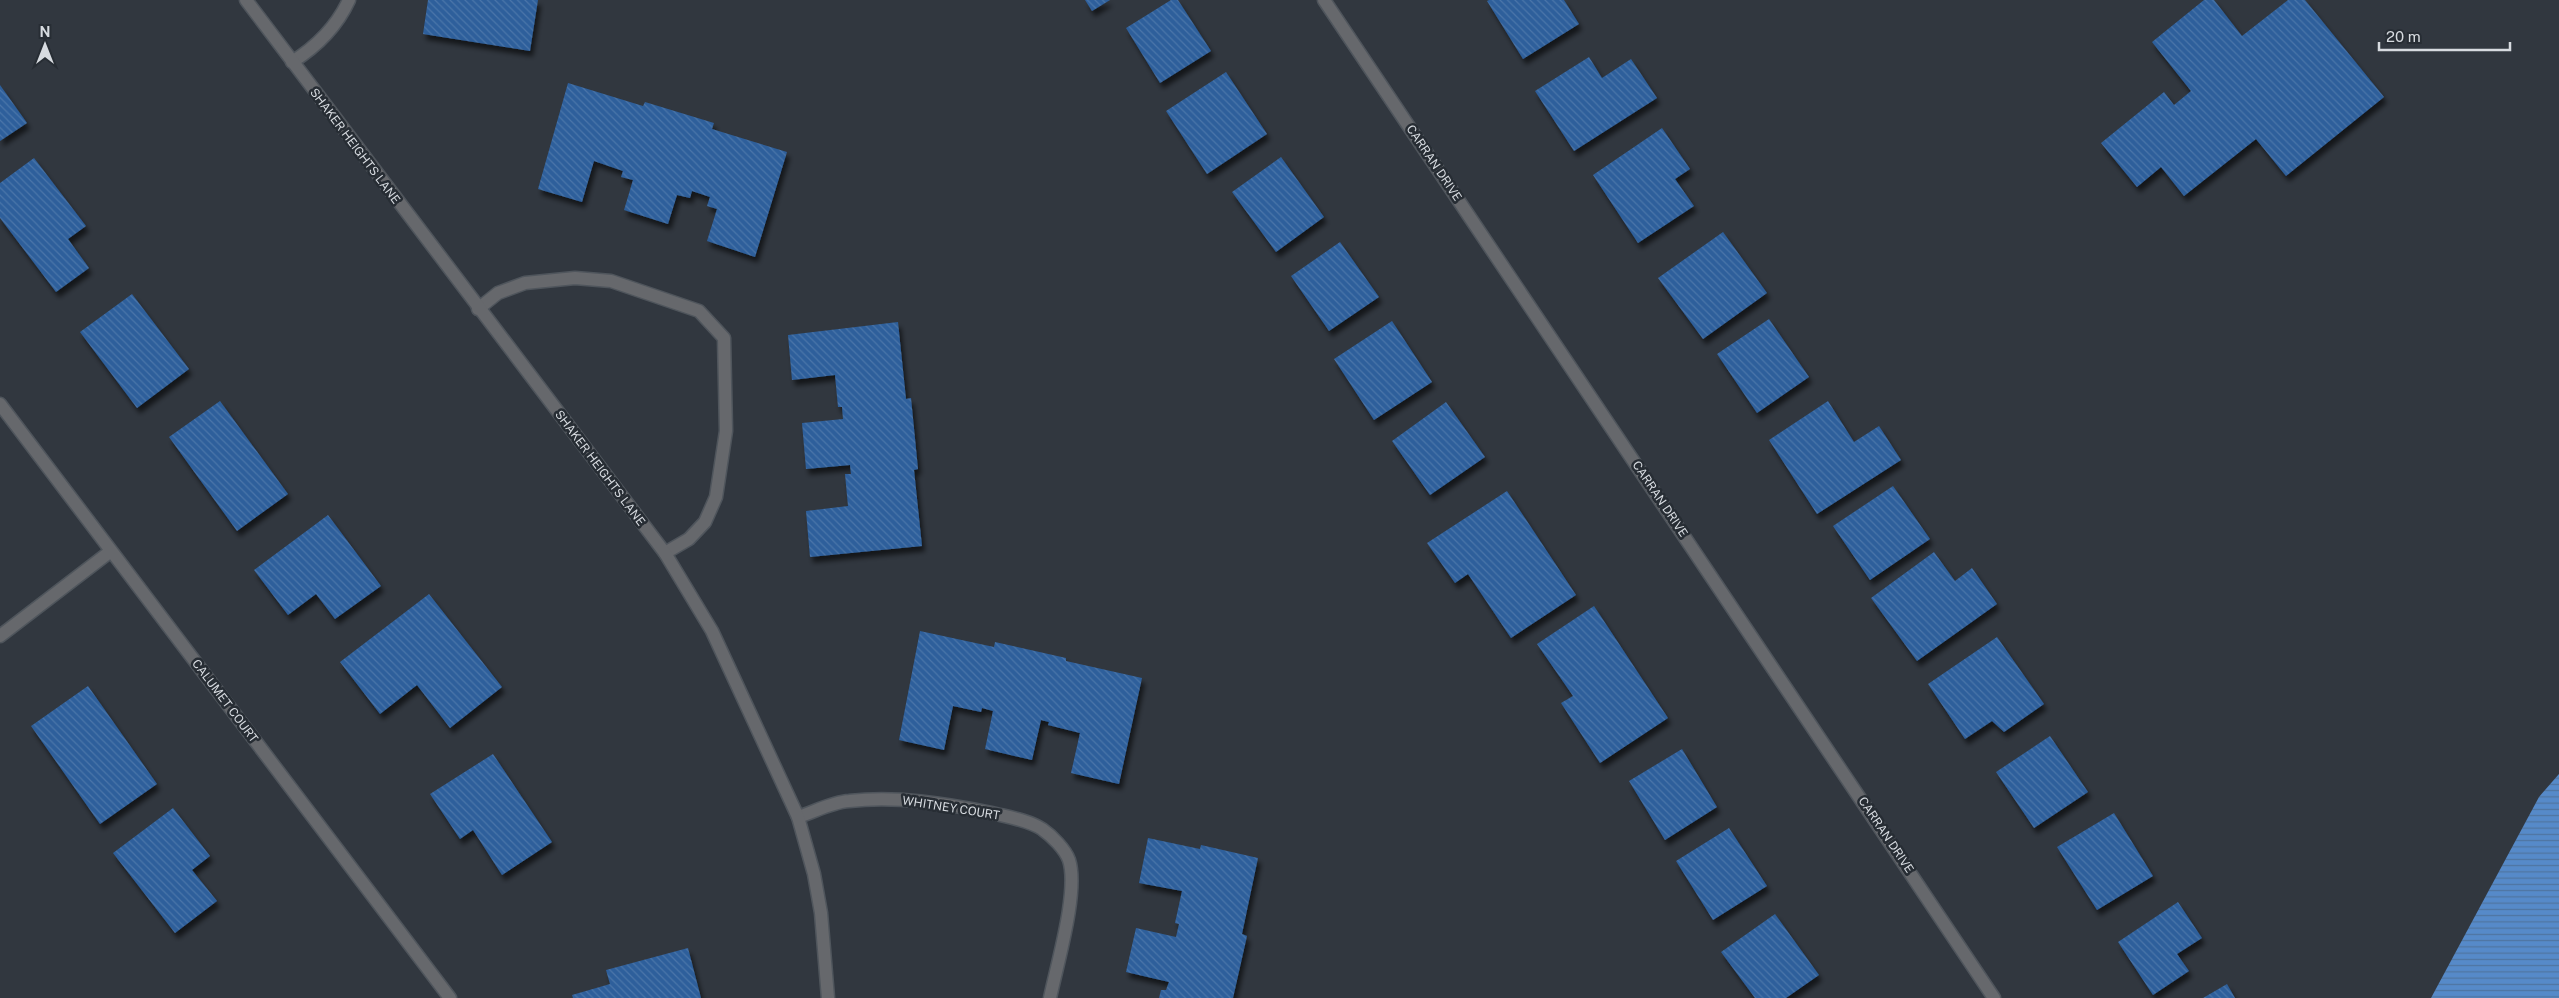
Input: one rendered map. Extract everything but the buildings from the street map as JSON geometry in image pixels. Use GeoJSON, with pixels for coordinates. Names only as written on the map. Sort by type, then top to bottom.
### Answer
{"type":"FeatureCollection","features":[{"type":"Feature","properties":{"kind":"street","name":"SHAKER HEIGHTS LANE"},"geometry":{"type":"LineString","coordinates":[[246,0],[478,309],[665,553],[712,632],[798,817],[814,874],[821,913],[828,998]]}},
{"type":"Feature","properties":{"kind":"street"},"geometry":{"type":"LineString","coordinates":[[292,62],[314,48],[344,11],[349,0]]}},
{"type":"Feature","properties":{"kind":"street","name":"CARRAN DRIVE"},"geometry":{"type":"LineString","coordinates":[[1324,0],[1994,998]]}},
{"type":"Feature","properties":{"kind":"street"},"geometry":{"type":"LineString","coordinates":[[478,309],[498,293],[525,283],[575,278],[611,281],[699,311],[724,338],[726,431],[716,497],[705,522],[690,539],[665,553]]}},
{"type":"Feature","properties":{"kind":"street","name":"CALUMET COURT"},"geometry":{"type":"LineString","coordinates":[[0,404],[450,998]]}},
{"type":"Feature","properties":{"kind":"street"},"geometry":{"type":"LineString","coordinates":[[0,636],[111,551]]}},
{"type":"Feature","properties":{"kind":"street","name":"WHITNEY COURT"},"geometry":{"type":"LineString","coordinates":[[798,817],[846,801],[884,799],[923,801],[964,808],[1011,818],[1041,829],[1057,842],[1069,859],[1073,880],[1050,998]]}},
{"type":"Feature","properties":{"kind":"water"},"geometry":{"type":"Polygon","coordinates":[[[2559,774],[2559,998],[2431,998],[2539,797],[2559,774]]]}}]}
